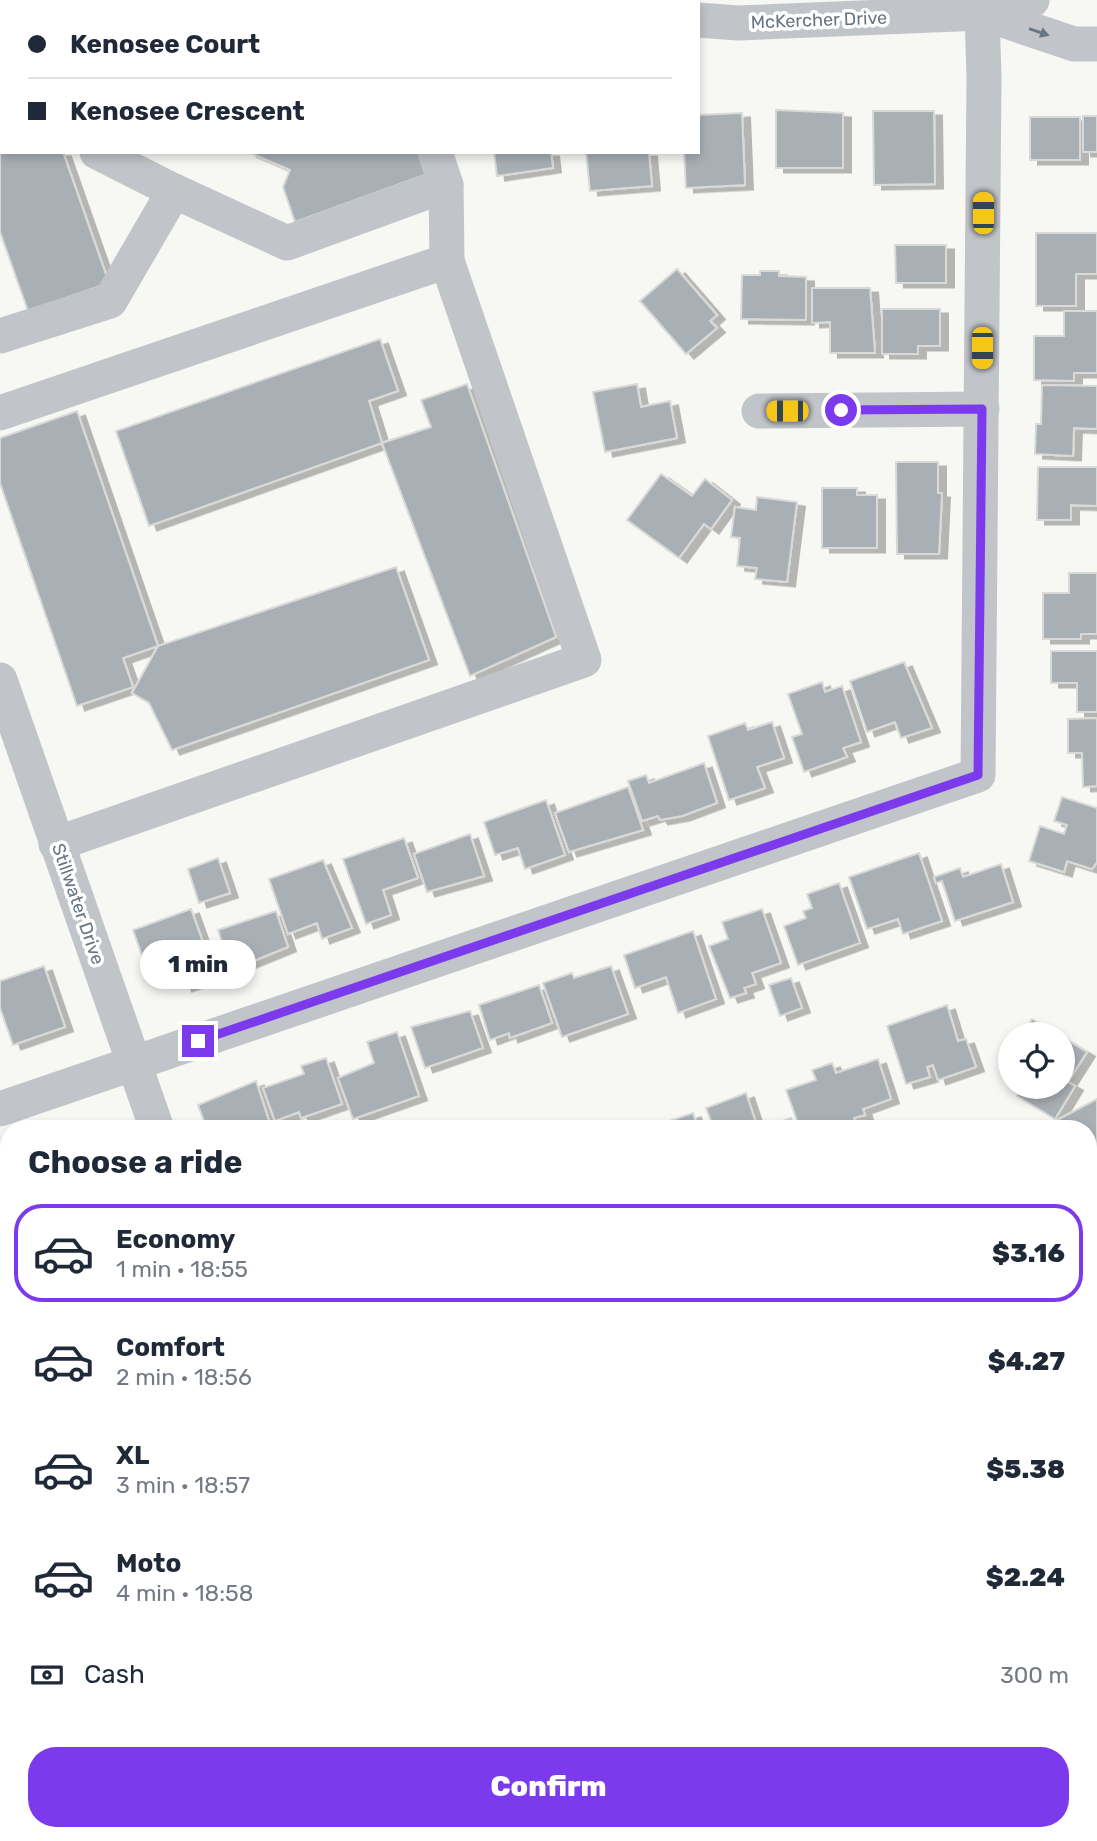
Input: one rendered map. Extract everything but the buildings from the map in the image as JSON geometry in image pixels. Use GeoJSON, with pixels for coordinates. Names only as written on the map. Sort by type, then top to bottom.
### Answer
{"type":"FeatureCollection","features":[{"type":"Feature","properties":{"kind":"street","name":"McKercher Drive"},"geometry":{"type":"LineString","coordinates":[[700,20],[738,23],[982,13],[1032,0]]}},
{"type":"Feature","properties":{"kind":"street","name":"McKercher Drive"},"geometry":{"type":"LineString","coordinates":[[982,13],[1074,44],[1097,44]]}},
{"type":"Feature","properties":{"kind":"street"},"geometry":{"type":"LineString","coordinates":[[0,1110],[978,775],[982,13]]}},
{"type":"Feature","properties":{"kind":"street"},"geometry":{"type":"LineString","coordinates":[[101,154],[287,243],[446,185]]}},
{"type":"Feature","properties":{"kind":"street"},"geometry":{"type":"LineString","coordinates":[[56,844],[584,660],[447,261],[446,185],[437,154]]}},
{"type":"Feature","properties":{"kind":"street"},"geometry":{"type":"LineString","coordinates":[[0,336],[110,301],[174,191]]}},
{"type":"Feature","properties":{"kind":"street"},"geometry":{"type":"LineString","coordinates":[[0,412],[447,261]]}},
{"type":"Feature","properties":{"kind":"street"},"geometry":{"type":"LineString","coordinates":[[759,411],[982,409]]}},
{"type":"Feature","properties":{"kind":"street","name":"Stillwater Drive"},"geometry":{"type":"LineString","coordinates":[[0,680],[154,1120]]}},
{"type":"Feature","properties":{"kind":"route"},"geometry":{"type":"LineString","coordinates":[[198,1041],[978,775],[982,409],[841,410]]}}]}
